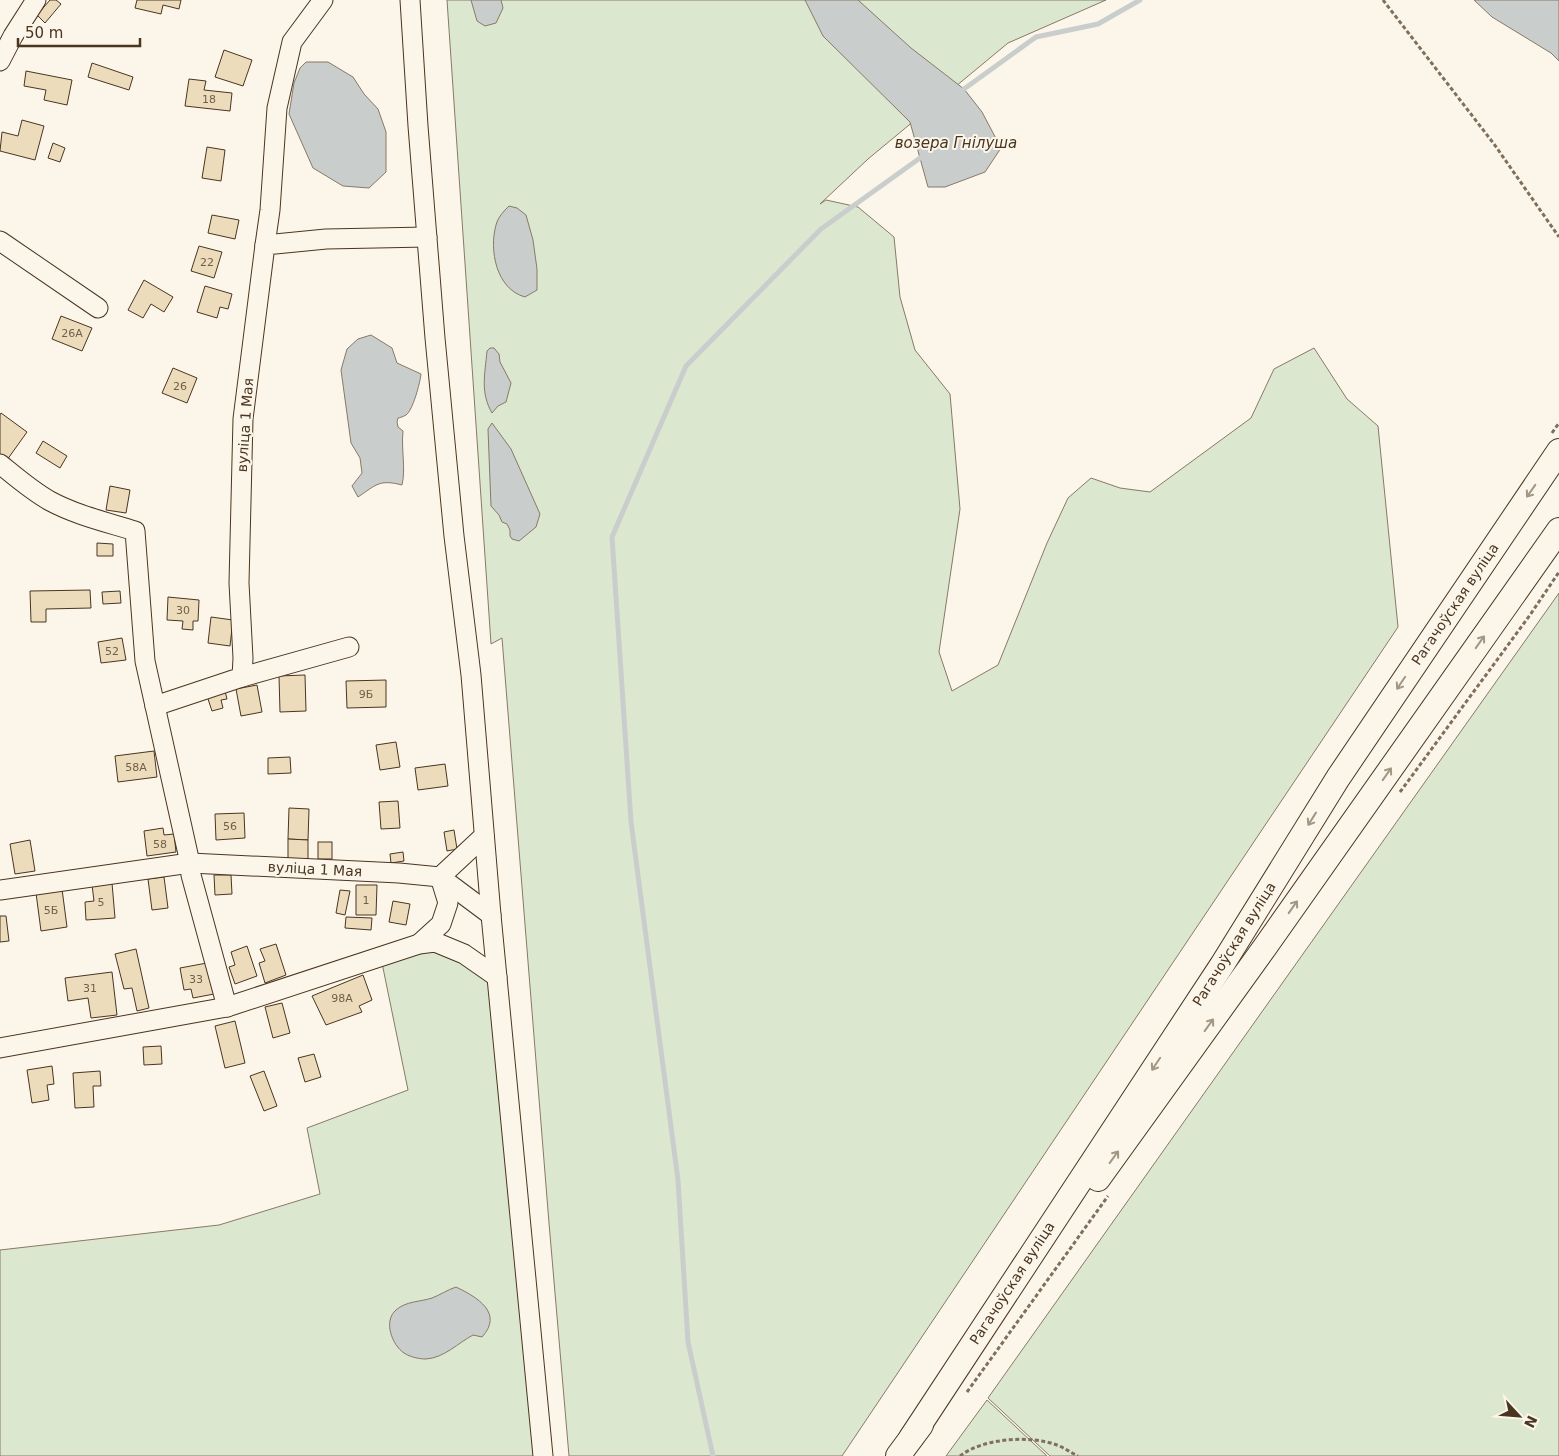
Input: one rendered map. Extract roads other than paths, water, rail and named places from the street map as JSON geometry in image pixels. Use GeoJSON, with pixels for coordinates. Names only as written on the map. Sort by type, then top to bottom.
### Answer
{"type":"FeatureCollection","features":[{"type":"Feature","properties":{"kind":"main road","name":"Рагачоўская вуліца"},"geometry":{"type":"LineString","coordinates":[[905,1447],[1222,965],[1338,778],[1559,451]]}},
{"type":"Feature","properties":{"kind":"main road","name":"Рагачоўская вуліца"},"geometry":{"type":"LineString","coordinates":[[905,1447],[1259,955],[1559,530]]}},
{"type":"Feature","properties":{"kind":"street"},"geometry":{"type":"LineString","coordinates":[[0,61],[13,36],[36,0]]}},
{"type":"Feature","properties":{"kind":"street","name":"вуліца 1 Мая"},"geometry":{"type":"LineString","coordinates":[[242,677],[243,658],[239,583],[243,418],[270,210],[277,108],[292,42],[323,0]]}},
{"type":"Feature","properties":{"kind":"street"},"geometry":{"type":"LineString","coordinates":[[410,0],[436,348],[450,496],[471,675],[496,977],[543,1456]]}},
{"type":"Feature","properties":{"kind":"street"},"geometry":{"type":"LineString","coordinates":[[265,244],[326,239],[427,238]]}},
{"type":"Feature","properties":{"kind":"street"},"geometry":{"type":"LineString","coordinates":[[0,241],[98,308]]}},
{"type":"Feature","properties":{"kind":"street"},"geometry":{"type":"LineString","coordinates":[[0,464],[52,502],[85,516],[135,531],[145,661],[190,863],[191,875],[227,1007]]}},
{"type":"Feature","properties":{"kind":"street"},"geometry":{"type":"LineString","coordinates":[[156,706],[242,677],[349,647]]}},
{"type":"Feature","properties":{"kind":"street"},"geometry":{"type":"LineString","coordinates":[[440,877],[484,836]]}},
{"type":"Feature","properties":{"kind":"street","name":"вуліца 1 Мая"},"geometry":{"type":"LineString","coordinates":[[0,890],[190,863],[399,873],[440,877]]}},
{"type":"Feature","properties":{"kind":"street"},"geometry":{"type":"LineString","coordinates":[[440,877],[491,915]]}},
{"type":"Feature","properties":{"kind":"street"},"geometry":{"type":"LineString","coordinates":[[419,944],[440,924],[448,903],[440,877]]}},
{"type":"Feature","properties":{"kind":"street"},"geometry":{"type":"LineString","coordinates":[[0,1048],[227,1007],[419,944],[435,942],[464,954],[496,977]]}},
{"type":"Feature","properties":{"kind":"water"},"geometry":{"type":"Polygon","coordinates":[[[471,0],[501,0],[503,8],[496,23],[485,26],[477,21],[471,0]]]}},
{"type":"Feature","properties":{"kind":"water","name":"возера Гнілуша"},"geometry":{"type":"Polygon","coordinates":[[[805,0],[858,0],[911,48],[964,89],[982,112],[1001,148],[985,172],[945,187],[928,187],[910,122],[823,36],[805,0]]]}},
{"type":"Feature","properties":{"kind":"water"},"geometry":{"type":"Polygon","coordinates":[[[1474,0],[1559,0],[1559,61],[1551,53],[1492,17],[1474,0]]]}},
{"type":"Feature","properties":{"kind":"water"},"geometry":{"type":"Polygon","coordinates":[[[306,62],[328,62],[353,77],[364,94],[378,109],[386,132],[386,172],[369,188],[343,186],[313,168],[289,114],[294,83],[300,68],[306,62]]]}},
{"type":"Feature","properties":{"kind":"water"},"geometry":{"type":"Polygon","coordinates":[[[509,206],[517,208],[526,215],[533,240],[537,269],[537,290],[525,297],[515,293],[507,286],[501,277],[494,257],[496,225],[503,212],[509,206]]]}},
{"type":"Feature","properties":{"kind":"water"},"geometry":{"type":"Polygon","coordinates":[[[371,335],[392,348],[397,363],[421,374],[418,390],[409,412],[398,418],[397,422],[398,427],[403,431],[404,472],[402,485],[394,483],[378,484],[358,497],[352,486],[362,473],[360,458],[351,443],[341,370],[347,349],[358,339],[371,335]]]}},
{"type":"Feature","properties":{"kind":"water"},"geometry":{"type":"Polygon","coordinates":[[[490,348],[494,348],[499,354],[500,362],[511,383],[506,402],[498,406],[492,413],[486,398],[484,383],[487,351],[490,348]]]}},
{"type":"Feature","properties":{"kind":"water"},"geometry":{"type":"Polygon","coordinates":[[[492,423],[511,449],[540,514],[536,527],[519,541],[512,539],[507,524],[502,522],[491,506],[488,429],[492,423]]]}},
{"type":"Feature","properties":{"kind":"water"},"geometry":{"type":"Polygon","coordinates":[[[456,1287],[479,1301],[489,1313],[488,1328],[482,1337],[473,1335],[445,1353],[433,1358],[418,1358],[404,1353],[396,1344],[391,1333],[390,1320],[392,1315],[404,1305],[432,1298],[456,1287]]]}},
{"type":"Feature","properties":{"kind":"waterway"},"geometry":{"type":"LineString","coordinates":[[964,89],[1036,37],[1098,24],[1140,0]]}},
{"type":"Feature","properties":{"kind":"waterway"},"geometry":{"type":"LineString","coordinates":[[713,1456],[688,1342],[678,1180],[631,822],[612,537],[686,366],[821,229],[920,158]]}}]}
